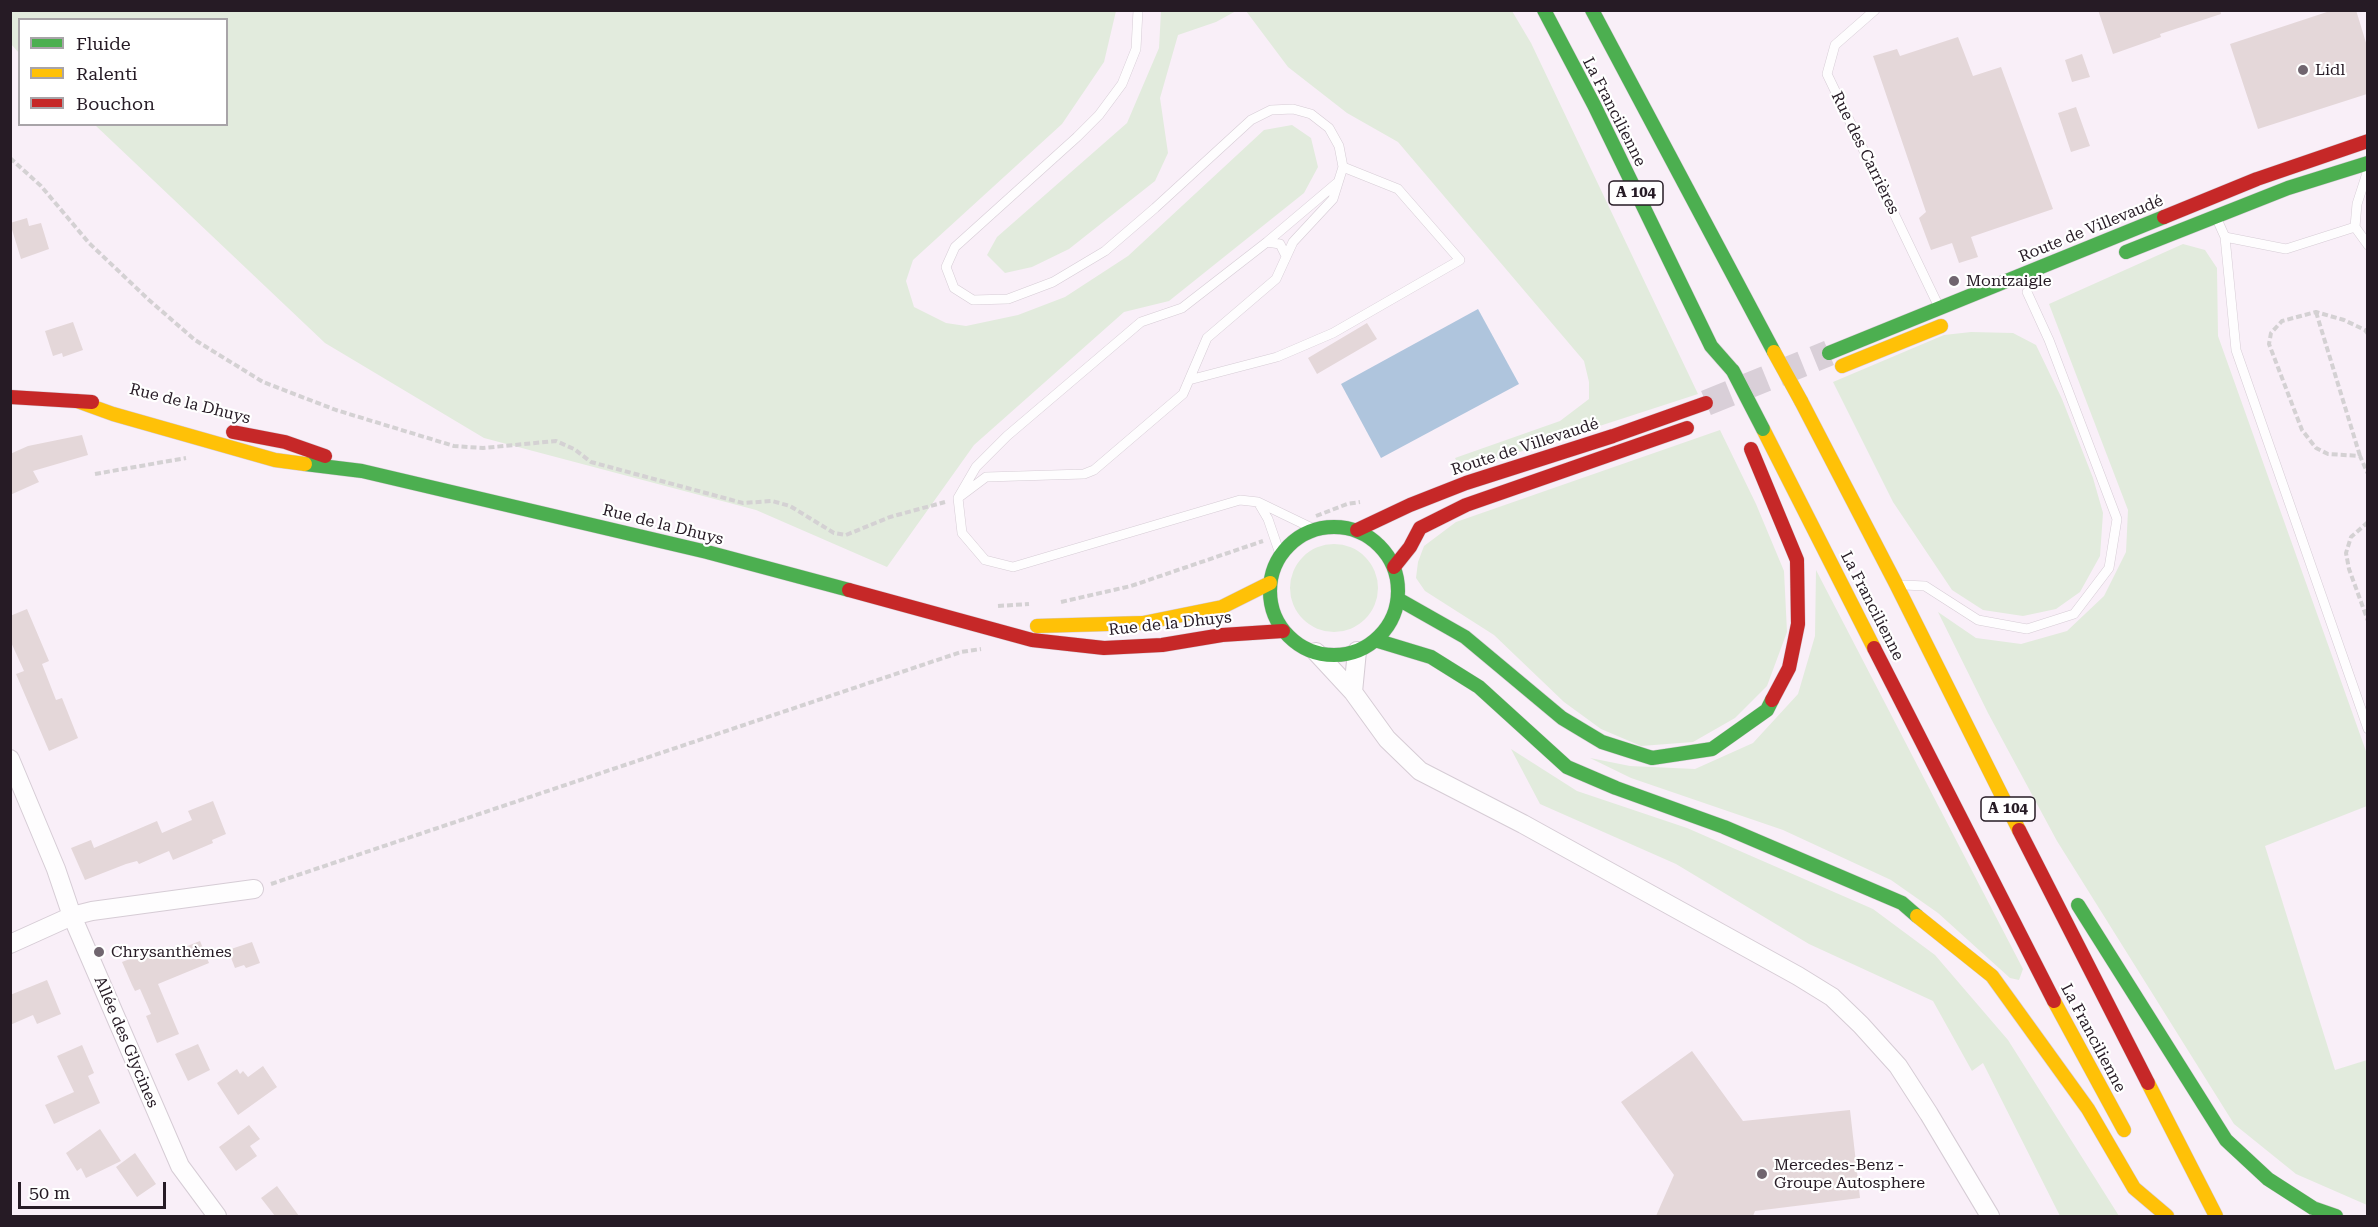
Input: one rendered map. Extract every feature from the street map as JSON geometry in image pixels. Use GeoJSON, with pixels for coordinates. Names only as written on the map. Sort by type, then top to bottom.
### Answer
{"type":"FeatureCollection","features":[{"type":"Feature","properties":{"kind":"main road","name":"La Francilienne"},"geometry":{"type":"LineString","coordinates":[[1544,10],[1594,105],[1711,346],[1733,371],[2082,1055],[2133,1146]]}},
{"type":"Feature","properties":{"kind":"main road","name":"La Francilienne"},"geometry":{"type":"LineString","coordinates":[[1592,10],[1896,584],[2032,857],[2217,1216]]}},
{"type":"Feature","properties":{"kind":"main road","name":"Route de Villevaudé"},"geometry":{"type":"LineString","coordinates":[[1829,353],[2257,179],[2367,141]]}},
{"type":"Feature","properties":{"kind":"main road","name":"Route de Villevaudé"},"geometry":{"type":"LineString","coordinates":[[2109,258],[2288,188],[2367,163]]}},
{"type":"Feature","properties":{"kind":"main road"},"geometry":{"type":"LineString","coordinates":[[1836,368],[1952,321]]}},
{"type":"Feature","properties":{"kind":"main road"},"geometry":{"type":"LineString","coordinates":[[1711,346],[1713,368]]}},
{"type":"Feature","properties":{"kind":"main road","name":"Rue de la Dhuys"},"geometry":{"type":"LineString","coordinates":[[10,397],[118,404],[198,423]]}},
{"type":"Feature","properties":{"kind":"main road","name":"Rue de la Dhuys"},"geometry":{"type":"LineString","coordinates":[[77,401],[113,414],[275,460],[362,471],[707,552],[984,624],[1032,640],[1104,648],[1162,645],[1222,635],[1283,631]]}},
{"type":"Feature","properties":{"kind":"main road","name":"Route de Villevaudé"},"geometry":{"type":"LineString","coordinates":[[1357,530],[1467,483],[1706,403]]}},
{"type":"Feature","properties":{"kind":"main road"},"geometry":{"type":"LineString","coordinates":[[1394,567],[1410,547],[1420,528],[1466,505],[1702,422]]}},
{"type":"Feature","properties":{"kind":"main road","name":"Rue de la Dhuys"},"geometry":{"type":"LineString","coordinates":[[220,429],[285,442],[362,471]]}},
{"type":"Feature","properties":{"kind":"main road"},"geometry":{"type":"LineString","coordinates":[[1398,599],[1465,637],[1562,718],[1602,742],[1652,758],[1712,749],[1767,710],[1789,668],[1798,624],[1797,560],[1759,464],[1744,437]]}},
{"type":"Feature","properties":{"kind":"main road"},"geometry":{"type":"LineString","coordinates":[[1308,526],[1335,526],[1357,530],[1385,551],[1394,567],[1398,583],[1398,599],[1394,615],[1375,640],[1357,651],[1336,655],[1316,652],[1298,644],[1283,631],[1275,616],[1270,600],[1273,568],[1280,554],[1308,526]]}},
{"type":"Feature","properties":{"kind":"main road","name":"Rue de la Dhuys"},"geometry":{"type":"LineString","coordinates":[[984,624],[1044,627],[1143,623],[1222,607],[1270,583]]}},
{"type":"Feature","properties":{"kind":"main road"},"geometry":{"type":"LineString","coordinates":[[1375,640],[1431,657],[1479,687],[1567,767],[1616,788],[1724,827],[1902,903],[1992,976],[2088,1109],[2134,1188],[2167,1216]]}},
{"type":"Feature","properties":{"kind":"main road"},"geometry":{"type":"LineString","coordinates":[[2032,857],[2065,886],[2226,1140],[2268,1179],[2313,1208],[2336,1216]]}},
{"type":"Feature","properties":{"kind":"main road"},"geometry":{"type":"LineString","coordinates":[[2156,1186],[2172,1216]]}},
{"type":"Feature","properties":{"kind":"street"},"geometry":{"type":"LineString","coordinates":[[1353,692],[1357,651]]}},
{"type":"Feature","properties":{"kind":"street"},"geometry":{"type":"LineString","coordinates":[[1316,652],[1353,692],[1387,739],[1420,771],[1543,835],[1832,997],[1898,1066],[1990,1216]]}},
{"type":"Feature","properties":{"kind":"street","name":"Allée des Glycines"},"geometry":{"type":"LineString","coordinates":[[10,759],[56,869],[72,916],[180,1166],[217,1216]]}},
{"type":"Feature","properties":{"kind":"street"},"geometry":{"type":"LineString","coordinates":[[10,944],[72,916],[92,911],[254,889]]}},
{"type":"Feature","properties":{"kind":"lane"},"geometry":{"type":"LineString","coordinates":[[958,498],[986,477],[1084,474],[1094,470],[1183,394],[1207,338],[1276,279],[1293,242],[1333,199],[1342,167],[1339,146],[1329,128],[1311,114],[1293,108],[1271,110],[1251,120],[1106,250],[1053,282],[1008,299],[973,300],[954,288],[946,267],[955,247],[1077,137],[1099,115],[1122,84],[1136,49],[1138,10]]}},
{"type":"Feature","properties":{"kind":"lane","name":"Rue des Carrières"},"geometry":{"type":"LineString","coordinates":[[1875,10],[1835,45],[1827,74],[1939,308]]}},
{"type":"Feature","properties":{"kind":"lane"},"geometry":{"type":"LineString","coordinates":[[1189,380],[1277,357],[1333,333],[1460,260],[1398,189],[1342,167]]}},
{"type":"Feature","properties":{"kind":"lane"},"geometry":{"type":"LineString","coordinates":[[2367,170],[2366,181],[2357,204],[2355,227],[2367,245]]}},
{"type":"Feature","properties":{"kind":"lane"},"geometry":{"type":"LineString","coordinates":[[1308,526],[1258,502],[1240,500],[1013,567],[985,560],[962,532],[958,498],[976,467],[1007,436],[1141,322],[1182,308],[1267,242],[1339,180]]}},
{"type":"Feature","properties":{"kind":"lane"},"geometry":{"type":"LineString","coordinates":[[2216,216],[2225,237],[2236,350],[2367,729]]}},
{"type":"Feature","properties":{"kind":"lane"},"geometry":{"type":"LineString","coordinates":[[2225,237],[2286,249],[2355,227]]}},
{"type":"Feature","properties":{"kind":"lane"},"geometry":{"type":"LineString","coordinates":[[1267,242],[1280,244],[1286,256]]}},
{"type":"Feature","properties":{"kind":"lane"},"geometry":{"type":"LineString","coordinates":[[1896,584],[1924,586],[1978,620],[2027,629],[2074,614],[2109,568],[2117,519],[2049,340],[2026,292]]}},
{"type":"Feature","properties":{"kind":"lane"},"geometry":{"type":"LineString","coordinates":[[1258,502],[1268,519],[1280,554]]}},
{"type":"Feature","properties":{"kind":"path"},"geometry":{"type":"LineString","coordinates":[[10,158],[41,186],[89,243],[195,340],[263,381],[336,410],[454,446],[483,448],[556,441],[574,449],[591,462],[743,503],[772,501],[790,506],[834,533],[846,535],[890,516],[958,498]]}},
{"type":"Feature","properties":{"kind":"path"},"geometry":{"type":"LineString","coordinates":[[2360,456],[2328,454],[2316,448],[2302,430],[2268,344],[2271,333],[2282,321],[2316,312],[2344,320],[2365,330],[2367,334]]}},
{"type":"Feature","properties":{"kind":"path"},"geometry":{"type":"LineString","coordinates":[[2316,312],[2367,474]]}},
{"type":"Feature","properties":{"kind":"path"},"geometry":{"type":"LineString","coordinates":[[95,474],[192,457]]}},
{"type":"Feature","properties":{"kind":"path"},"geometry":{"type":"LineString","coordinates":[[1308,526],[1319,514],[1347,504],[1376,500],[1387,516]]}},
{"type":"Feature","properties":{"kind":"path"},"geometry":{"type":"LineString","coordinates":[[2367,522],[2351,537],[2346,553],[2367,621]]}},
{"type":"Feature","properties":{"kind":"path"},"geometry":{"type":"LineString","coordinates":[[1050,602],[1131,586],[1275,537]]}},
{"type":"Feature","properties":{"kind":"path"},"geometry":{"type":"LineString","coordinates":[[962,652],[984,624],[988,607],[1040,603]]}},
{"type":"Feature","properties":{"kind":"path"},"geometry":{"type":"LineString","coordinates":[[254,889],[962,652],[985,648]]}},
{"type":"Feature","properties":{"kind":"shaded area"},"geometry":{"type":"Polygon","coordinates":[[[10,11],[1116,11],[1104,62],[1062,124],[913,260],[906,281],[914,307],[946,323],[966,326],[1018,315],[1065,297],[1128,256],[1264,130],[1292,125],[1311,138],[1318,167],[1304,193],[1169,301],[1124,312],[974,445],[887,567],[756,510],[484,438],[325,343],[96,126],[228,126],[228,18],[18,18],[18,52],[11,44],[10,11]]]}},
{"type":"Feature","properties":{"kind":"shaded area"},"geometry":{"type":"Polygon","coordinates":[[[1161,11],[1236,11],[1216,22],[1178,35],[1160,98],[1168,153],[1155,181],[1069,249],[1032,267],[1005,273],[987,255],[997,237],[1127,123],[1159,48],[1161,11]]]}},
{"type":"Feature","properties":{"kind":"shaded area"},"geometry":{"type":"Polygon","coordinates":[[[1246,11],[1512,11],[1531,43],[1698,394],[1461,471],[1455,458],[1560,421],[1589,399],[1589,382],[1584,361],[1398,142],[1347,113],[1288,67],[1246,11]]]}},
{"type":"Feature","properties":{"kind":"shaded area"},"geometry":{"type":"Polygon","coordinates":[[[2183,244],[2205,250],[2217,268],[2218,336],[2367,754],[2367,806],[2265,846],[2335,1070],[2367,1060],[2367,1205],[2296,1174],[2234,1124],[2057,841],[1988,713],[1938,612],[1976,638],[2021,644],[2067,631],[2104,596],[2126,552],[2128,510],[2049,304],[2183,244]]]}},
{"type":"Feature","properties":{"kind":"shaded area"},"geometry":{"type":"Polygon","coordinates":[[[1971,332],[2013,333],[2036,345],[2062,399],[2093,478],[2103,513],[2100,556],[2080,592],[2056,609],[2023,616],[1983,610],[1952,590],[1893,502],[1833,382],[1944,335],[1971,332]]]}},
{"type":"Feature","properties":{"kind":"shaded area"},"geometry":{"type":"Polygon","coordinates":[[[1720,430],[1756,504],[1784,571],[1787,632],[1767,686],[1735,718],[1693,742],[1641,746],[1601,729],[1564,702],[1494,635],[1425,591],[1416,578],[1418,562],[1424,546],[1456,522],[1720,430]]]}},
{"type":"Feature","properties":{"kind":"shaded area"},"geometry":{"type":"Polygon","coordinates":[[[1334,544],[1351,547],[1365,557],[1375,571],[1378,588],[1375,605],[1365,619],[1351,629],[1334,632],[1317,629],[1303,619],[1293,605],[1290,588],[1293,571],[1303,557],[1317,547],[1334,544]]]}},
{"type":"Feature","properties":{"kind":"shaded area"},"geometry":{"type":"Polygon","coordinates":[[[1816,570],[2023,969],[2019,980],[2010,978],[1938,913],[1891,880],[1783,830],[1631,778],[1590,758],[1630,766],[1695,769],[1753,743],[1798,694],[1815,636],[1816,570]]]}},
{"type":"Feature","properties":{"kind":"shaded area"},"geometry":{"type":"Polygon","coordinates":[[[1511,749],[1577,791],[1687,828],[1873,909],[1935,955],[2008,1040],[2119,1216],[2060,1216],[1983,1063],[1972,1071],[1933,1001],[1809,944],[1676,864],[1540,804],[1511,749]]]}},
{"type":"Feature","properties":{"kind":"water"},"geometry":{"type":"Polygon","coordinates":[[[1478,309],[1519,384],[1381,458],[1341,384],[1478,309]]]}},
{"type":"Feature","properties":{"kind":"building"},"geometry":{"type":"Polygon","coordinates":[[[2098,10],[2220,10],[2221,14],[2160,34],[2161,37],[2113,54],[2098,10]]]}},
{"type":"Feature","properties":{"kind":"building","name":"Lidl"},"geometry":{"type":"Polygon","coordinates":[[[2333,10],[2356,10],[2367,46],[2367,94],[2258,129],[2230,44],[2333,10]]]}},
{"type":"Feature","properties":{"kind":"building"},"geometry":{"type":"Polygon","coordinates":[[[1958,37],[1973,76],[2001,67],[2053,209],[1971,237],[1978,257],[1959,263],[1952,243],[1931,250],[1919,218],[1926,212],[1873,56],[1897,49],[1900,56],[1958,37]]]}},
{"type":"Feature","properties":{"kind":"building"},"geometry":{"type":"Polygon","coordinates":[[[2082,54],[2090,77],[2072,82],[2065,60],[2082,54]]]}},
{"type":"Feature","properties":{"kind":"building"},"geometry":{"type":"Polygon","coordinates":[[[2076,107],[2090,146],[2071,152],[2058,113],[2076,107]]]}},
{"type":"Feature","properties":{"kind":"building"},"geometry":{"type":"Polygon","coordinates":[[[27,218],[29,226],[41,223],[49,249],[21,259],[10,223],[27,218]]]}},
{"type":"Feature","properties":{"kind":"building"},"geometry":{"type":"Polygon","coordinates":[[[73,322],[83,350],[63,357],[62,353],[53,356],[45,331],[73,322]]]}},
{"type":"Feature","properties":{"kind":"building"},"geometry":{"type":"Polygon","coordinates":[[[1367,323],[1377,339],[1317,374],[1308,358],[1367,323]]]}},
{"type":"Feature","properties":{"kind":"building"},"geometry":{"type":"Polygon","coordinates":[[[82,435],[88,455],[33,471],[39,482],[10,495],[10,454],[28,446],[82,435]]]}},
{"type":"Feature","properties":{"kind":"building"},"geometry":{"type":"Polygon","coordinates":[[[27,609],[49,661],[42,664],[56,700],[62,698],[78,738],[49,751],[16,674],[24,671],[10,640],[10,616],[27,609]]]}},
{"type":"Feature","properties":{"kind":"building"},"geometry":{"type":"Polygon","coordinates":[[[213,801],[226,834],[212,840],[213,843],[173,860],[169,851],[139,864],[137,861],[126,864],[85,880],[71,848],[91,840],[94,848],[157,821],[162,833],[192,820],[188,811],[213,801]]]}},
{"type":"Feature","properties":{"kind":"building"},"geometry":{"type":"Polygon","coordinates":[[[200,941],[209,963],[158,984],[179,1034],[157,1043],[146,1016],[151,1014],[140,989],[135,991],[122,962],[153,950],[157,958],[200,941]]]}},
{"type":"Feature","properties":{"kind":"building"},"geometry":{"type":"Polygon","coordinates":[[[252,942],[260,963],[246,968],[244,965],[235,968],[228,950],[252,942]]]}},
{"type":"Feature","properties":{"kind":"building"},"geometry":{"type":"Polygon","coordinates":[[[47,980],[61,1014],[37,1024],[33,1015],[10,1025],[10,995],[47,980]]]}},
{"type":"Feature","properties":{"kind":"building"},"geometry":{"type":"Polygon","coordinates":[[[198,1044],[210,1070],[188,1081],[175,1054],[198,1044]]]}},
{"type":"Feature","properties":{"kind":"building"},"geometry":{"type":"Polygon","coordinates":[[[82,1045],[94,1073],[88,1076],[100,1103],[54,1124],[45,1105],[74,1092],[57,1056],[82,1045]]]}},
{"type":"Feature","properties":{"kind":"building"},"geometry":{"type":"Polygon","coordinates":[[[1692,1051],[1743,1121],[1850,1110],[1860,1198],[1755,1211],[1753,1216],[1656,1216],[1674,1175],[1621,1102],[1692,1051]]]}},
{"type":"Feature","properties":{"kind":"building"},"geometry":{"type":"Polygon","coordinates":[[[263,1066],[277,1087],[238,1115],[217,1083],[237,1069],[240,1074],[243,1071],[248,1077],[263,1066]]]}},
{"type":"Feature","properties":{"kind":"building"},"geometry":{"type":"Polygon","coordinates":[[[249,1125],[260,1139],[250,1146],[257,1156],[236,1171],[219,1147],[249,1125]]]}},
{"type":"Feature","properties":{"kind":"building"},"geometry":{"type":"Polygon","coordinates":[[[100,1129],[121,1161],[86,1178],[81,1168],[77,1171],[66,1153],[100,1129]]]}},
{"type":"Feature","properties":{"kind":"building"},"geometry":{"type":"Polygon","coordinates":[[[135,1153],[156,1184],[137,1197],[116,1167],[135,1153]]]}},
{"type":"Feature","properties":{"kind":"building"},"geometry":{"type":"Polygon","coordinates":[[[277,1186],[299,1216],[275,1216],[261,1198],[277,1186]]]}},
{"type":"Feature","properties":{"kind":"tunnel"},"geometry":{"type":"LineString","coordinates":[[1706,403],[1829,353]]}},
{"type":"Feature","properties":{"kind":"traffic: fast"},"geometry":{"type":"LineString","coordinates":[[1544,10],[1594,105],[1711,346],[1733,371]]}},
{"type":"Feature","properties":{"kind":"traffic: fast"},"geometry":{"type":"LineString","coordinates":[[1592,10],[1774,352]]}},
{"type":"Feature","properties":{"kind":"traffic: fast"},"geometry":{"type":"LineString","coordinates":[[2126,252],[2288,188],[2368,163]]}},
{"type":"Feature","properties":{"kind":"traffic: fast"},"geometry":{"type":"LineString","coordinates":[[1829,353],[2164,217]]}},
{"type":"Feature","properties":{"kind":"traffic: fast"},"geometry":{"type":"LineString","coordinates":[[1733,371],[1763,429]]}},
{"type":"Feature","properties":{"kind":"traffic: fast"},"geometry":{"type":"LineString","coordinates":[[305,464],[362,471],[707,552],[849,590]]}},
{"type":"Feature","properties":{"kind":"traffic: fast"},"geometry":{"type":"LineString","coordinates":[[1334,527],[1359,532],[1379,546],[1393,566],[1398,591],[1393,616],[1379,636],[1359,650],[1334,655],[1309,650],[1289,636],[1275,616],[1270,591],[1275,566],[1289,546],[1309,532],[1334,527]]}},
{"type":"Feature","properties":{"kind":"traffic: fast"},"geometry":{"type":"LineString","coordinates":[[1398,599],[1465,637],[1562,718],[1602,742],[1652,758],[1712,749],[1767,710],[1772,700]]}},
{"type":"Feature","properties":{"kind":"traffic: fast"},"geometry":{"type":"LineString","coordinates":[[1375,640],[1431,657],[1479,687],[1567,767],[1616,788],[1724,827],[1902,903],[1917,916]]}},
{"type":"Feature","properties":{"kind":"traffic: fast"},"geometry":{"type":"LineString","coordinates":[[2078,905],[2226,1140],[2268,1179],[2313,1208],[2336,1216]]}},
{"type":"Feature","properties":{"kind":"traffic: slow"},"geometry":{"type":"LineString","coordinates":[[1842,366],[1941,326]]}},
{"type":"Feature","properties":{"kind":"traffic: slow"},"geometry":{"type":"LineString","coordinates":[[1774,352],[1801,401]]}},
{"type":"Feature","properties":{"kind":"traffic: slow"},"geometry":{"type":"LineString","coordinates":[[77,401],[113,414],[275,460],[305,464]]}},
{"type":"Feature","properties":{"kind":"traffic: slow"},"geometry":{"type":"LineString","coordinates":[[1801,401],[2019,830]]}},
{"type":"Feature","properties":{"kind":"traffic: slow"},"geometry":{"type":"LineString","coordinates":[[1763,429],[1874,648]]}},
{"type":"Feature","properties":{"kind":"traffic: slow"},"geometry":{"type":"LineString","coordinates":[[1037,626],[1143,623],[1222,607],[1270,583]]}},
{"type":"Feature","properties":{"kind":"traffic: slow"},"geometry":{"type":"LineString","coordinates":[[1917,916],[1992,976],[2088,1109],[2134,1188],[2167,1216]]}},
{"type":"Feature","properties":{"kind":"traffic: slow"},"geometry":{"type":"LineString","coordinates":[[2054,1001],[2124,1130]]}},
{"type":"Feature","properties":{"kind":"traffic: slow"},"geometry":{"type":"LineString","coordinates":[[2148,1083],[2216,1216]]}},
{"type":"Feature","properties":{"kind":"traffic: jam"},"geometry":{"type":"LineString","coordinates":[[2164,217],[2257,179],[2368,141]]}},
{"type":"Feature","properties":{"kind":"traffic: jam"},"geometry":{"type":"LineString","coordinates":[[10,397],[92,402]]}},
{"type":"Feature","properties":{"kind":"traffic: jam"},"geometry":{"type":"LineString","coordinates":[[1357,530],[1410,505],[1466,483],[1613,436],[1706,403]]}},
{"type":"Feature","properties":{"kind":"traffic: jam"},"geometry":{"type":"LineString","coordinates":[[1394,567],[1410,547],[1420,528],[1466,505],[1687,428]]}},
{"type":"Feature","properties":{"kind":"traffic: jam"},"geometry":{"type":"LineString","coordinates":[[233,432],[285,442],[325,456]]}},
{"type":"Feature","properties":{"kind":"traffic: jam"},"geometry":{"type":"LineString","coordinates":[[1751,449],[1797,560],[1798,624],[1789,668],[1772,700]]}},
{"type":"Feature","properties":{"kind":"traffic: jam"},"geometry":{"type":"LineString","coordinates":[[849,590],[1032,640],[1104,648],[1162,645],[1222,635],[1283,631]]}},
{"type":"Feature","properties":{"kind":"traffic: jam"},"geometry":{"type":"LineString","coordinates":[[1874,648],[2054,1001]]}},
{"type":"Feature","properties":{"kind":"traffic: jam"},"geometry":{"type":"LineString","coordinates":[[2019,830],[2148,1083]]}},
{"type":"Feature","properties":{"kind":"place","name":"Lidl"},"geometry":{"type":"Point","coordinates":[2303,70]}},
{"type":"Feature","properties":{"kind":"place","name":"Montzaigle"},"geometry":{"type":"Point","coordinates":[1954,281]}},
{"type":"Feature","properties":{"kind":"place","name":"Chrysanthèmes"},"geometry":{"type":"Point","coordinates":[99,952]}},
{"type":"Feature","properties":{"kind":"place","name":"Mercedes-Benz - Groupe Autosphere"},"geometry":{"type":"Point","coordinates":[1762,1174]}}]}
